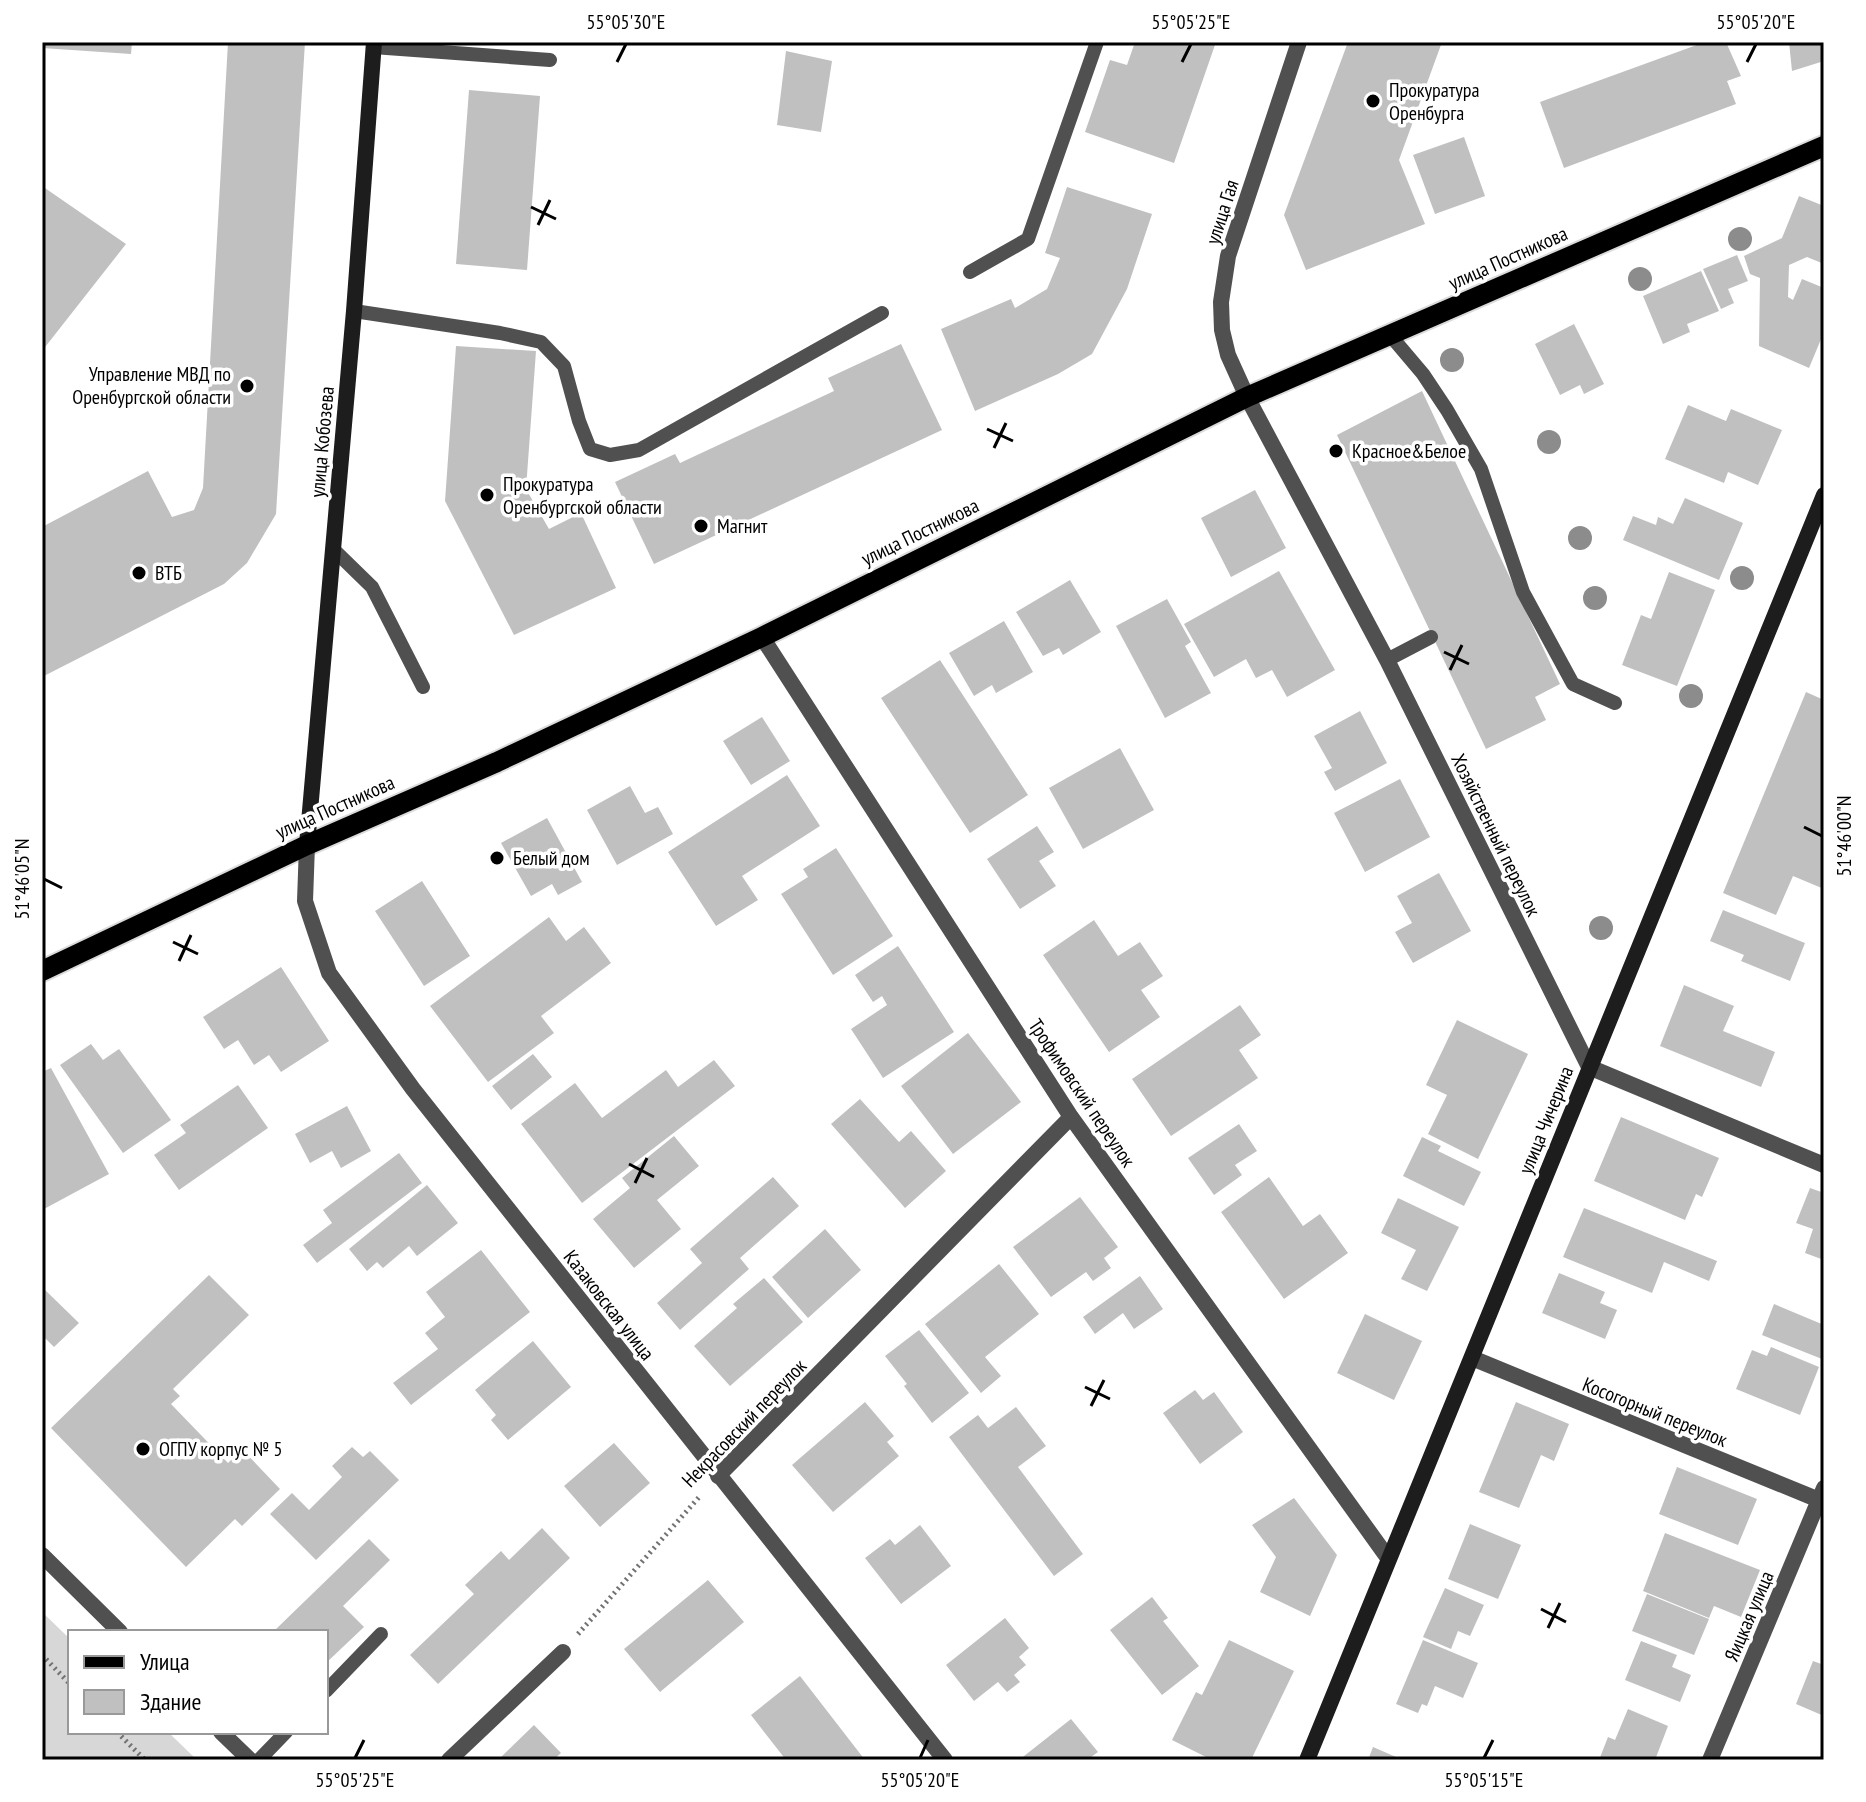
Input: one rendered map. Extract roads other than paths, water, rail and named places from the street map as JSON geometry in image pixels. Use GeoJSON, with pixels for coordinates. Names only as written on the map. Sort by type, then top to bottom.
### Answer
{"type":"FeatureCollection","features":[{"type":"Feature","properties":{"kind":"main road","name":"улица Кобозева"},"geometry":{"type":"LineString","coordinates":[[307,845],[374,44]]}},
{"type":"Feature","properties":{"kind":"main road","name":"улица Постникова"},"geometry":{"type":"LineString","coordinates":[[42,971],[307,845],[497,762],[762,637],[1247,397],[1824,146]]}},
{"type":"Feature","properties":{"kind":"main road","name":"улица Чичерина"},"geometry":{"type":"LineString","coordinates":[[1307,1760],[1824,495]]}},
{"type":"Feature","properties":{"kind":"street","name":"улица Гая"},"geometry":{"type":"LineString","coordinates":[[1247,397],[1228,355],[1222,330],[1221,302],[1228,256],[1299,42]]}},
{"type":"Feature","properties":{"kind":"street","name":"Хозяйственный переулок"},"geometry":{"type":"LineString","coordinates":[[1247,397],[1387,660],[1589,1067]]}},
{"type":"Feature","properties":{"kind":"street","name":"Трофимовский переулок"},"geometry":{"type":"LineString","coordinates":[[762,637],[1071,1117],[1388,1558]]}},
{"type":"Feature","properties":{"kind":"street","name":"Казаковская улица"},"geometry":{"type":"LineString","coordinates":[[307,845],[305,901],[329,973],[413,1089],[945,1760]]}},
{"type":"Feature","properties":{"kind":"street"},"geometry":{"type":"LineString","coordinates":[[1589,1067],[1824,1165]]}},
{"type":"Feature","properties":{"kind":"street","name":"Некрасовский переулок"},"geometry":{"type":"LineString","coordinates":[[718,1476],[1071,1117]]}},
{"type":"Feature","properties":{"kind":"street","name":"Косогорный переулок"},"geometry":{"type":"LineString","coordinates":[[1472,1358],[1822,1497]]}},
{"type":"Feature","properties":{"kind":"street","name":"Яицкая улица"},"geometry":{"type":"LineString","coordinates":[[1710,1760],[1822,1497]]}},
{"type":"Feature","properties":{"kind":"street"},"geometry":{"type":"LineString","coordinates":[[42,1555],[118,1630]]}},
{"type":"Feature","properties":{"kind":"street"},"geometry":{"type":"LineString","coordinates":[[449,1760],[563,1652]]}},
{"type":"Feature","properties":{"kind":"street"},"geometry":{"type":"LineString","coordinates":[[223,1734],[250,1760]]}},
{"type":"Feature","properties":{"kind":"lane"},"geometry":{"type":"LineString","coordinates":[[970,272],[1028,239],[1097,42]]}},
{"type":"Feature","properties":{"kind":"lane"},"geometry":{"type":"LineString","coordinates":[[374,44],[550,60]]}},
{"type":"Feature","properties":{"kind":"lane"},"geometry":{"type":"LineString","coordinates":[[354,311],[541,342],[564,366],[590,449],[610,455],[639,450],[882,313]]}},
{"type":"Feature","properties":{"kind":"lane"},"geometry":{"type":"LineString","coordinates":[[1390,335],[1423,374],[1481,469],[1520,594],[1573,684],[1615,703]]}},
{"type":"Feature","properties":{"kind":"lane"},"geometry":{"type":"LineString","coordinates":[[333,549],[372,587],[423,687]]}},
{"type":"Feature","properties":{"kind":"lane"},"geometry":{"type":"LineString","coordinates":[[1387,660],[1431,637]]}},
{"type":"Feature","properties":{"kind":"lane"},"geometry":{"type":"LineString","coordinates":[[328,1689],[381,1634]]}},
{"type":"Feature","properties":{"kind":"lane"},"geometry":{"type":"LineString","coordinates":[[259,1760],[284,1734]]}},
{"type":"Feature","properties":{"kind":"place","name":"Прокуратура Оренбурга"},"geometry":{"type":"Point","coordinates":[1373,101]}},
{"type":"Feature","properties":{"kind":"place","name":"Управление МВД по Оренбургской области"},"geometry":{"type":"Point","coordinates":[247,386]}},
{"type":"Feature","properties":{"kind":"place","name":"Красное&Белое"},"geometry":{"type":"Point","coordinates":[1336,451]}},
{"type":"Feature","properties":{"kind":"place","name":"Прокуратура Оренбургской области"},"geometry":{"type":"Point","coordinates":[487,495]}},
{"type":"Feature","properties":{"kind":"place","name":"Магнит"},"geometry":{"type":"Point","coordinates":[701,526]}},
{"type":"Feature","properties":{"kind":"place","name":"ВТБ"},"geometry":{"type":"Point","coordinates":[139,573]}},
{"type":"Feature","properties":{"kind":"place","name":"Белый дом"},"geometry":{"type":"Point","coordinates":[497,858]}},
{"type":"Feature","properties":{"kind":"place","name":"ОГПУ корпус № 5"},"geometry":{"type":"Point","coordinates":[143,1449]}}]}
